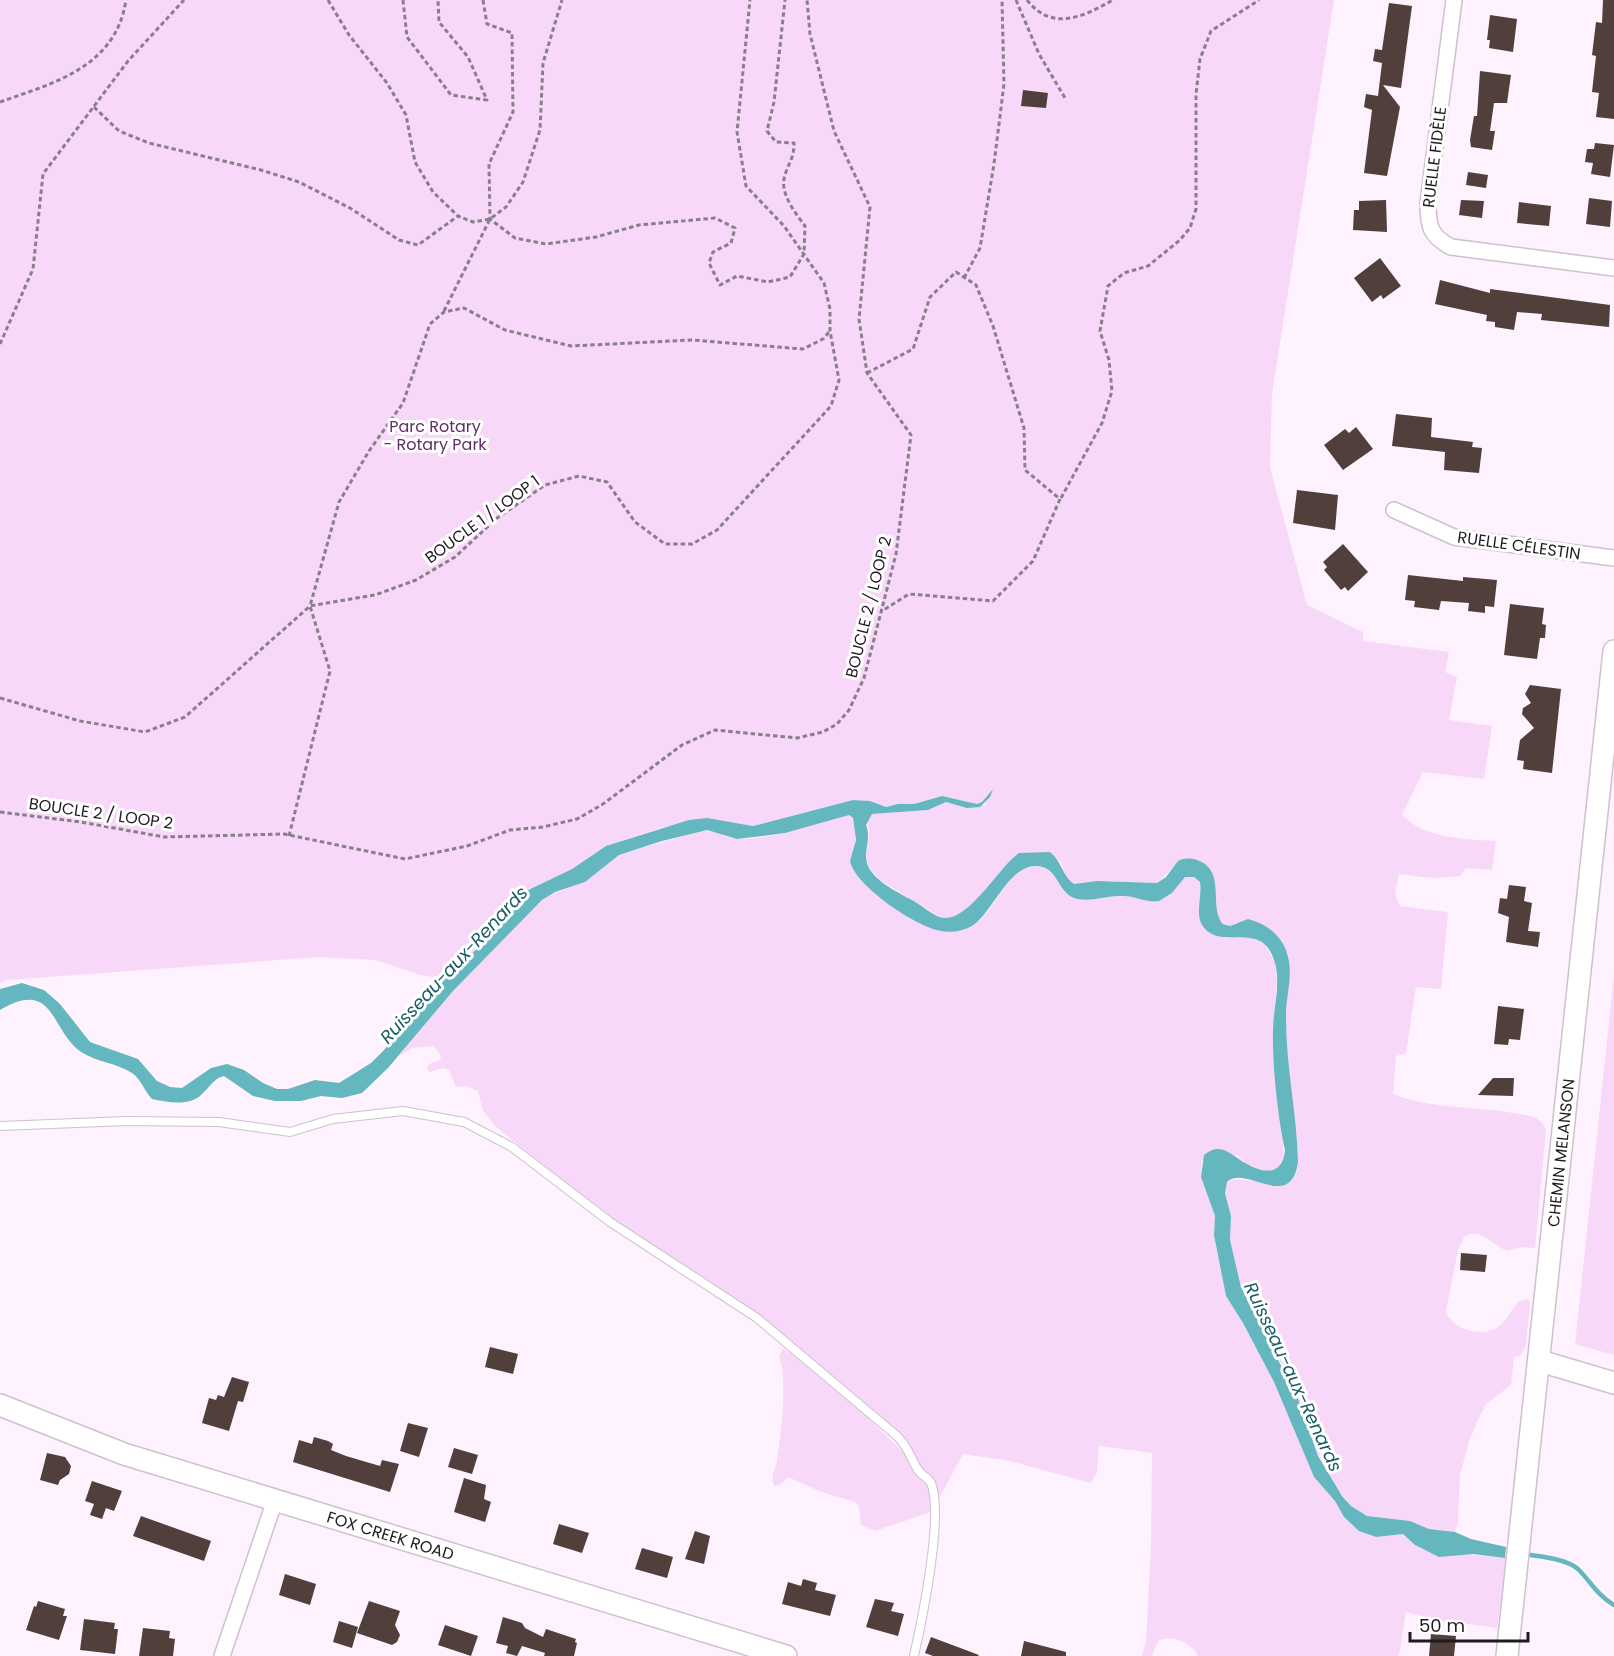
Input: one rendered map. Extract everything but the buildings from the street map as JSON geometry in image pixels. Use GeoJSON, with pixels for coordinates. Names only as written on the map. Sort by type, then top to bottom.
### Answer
{"type":"FeatureCollection","features":[{"type":"Feature","properties":{"kind":"street","name":"RUELLE FIDÈLE"},"geometry":{"type":"LineString","coordinates":[[1454,0],[1428,203],[1430,230],[1436,240],[1451,247],[1614,268]]}},
{"type":"Feature","properties":{"kind":"street","name":"RUELLE CÉLESTIN"},"geometry":{"type":"LineString","coordinates":[[1394,510],[1455,537],[1614,558]]}},
{"type":"Feature","properties":{"kind":"street","name":"CHEMIN MELANSON"},"geometry":{"type":"LineString","coordinates":[[1507,1656],[1614,651]]}},
{"type":"Feature","properties":{"kind":"street"},"geometry":{"type":"LineString","coordinates":[[1540,1361],[1614,1383]]}},
{"type":"Feature","properties":{"kind":"street","name":"FOX CREEK ROAD"},"geometry":{"type":"LineString","coordinates":[[0,1405],[124,1454],[786,1656]]}},
{"type":"Feature","properties":{"kind":"street"},"geometry":{"type":"LineString","coordinates":[[222,1656],[275,1500]]}},
{"type":"Feature","properties":{"kind":"lane"},"geometry":{"type":"LineString","coordinates":[[0,1126],[127,1121],[219,1122],[290,1132],[333,1119],[403,1111],[448,1117],[494,1135],[610,1222],[757,1318],[897,1436],[909,1449],[917,1469],[931,1484],[934,1511],[932,1543],[914,1656]]}},
{"type":"Feature","properties":{"kind":"path"},"geometry":{"type":"LineString","coordinates":[[0,102],[72,75],[90,64],[111,37],[126,0]]}},
{"type":"Feature","properties":{"kind":"path"},"geometry":{"type":"LineString","coordinates":[[0,344],[33,269],[44,174],[128,61],[184,0]]}},
{"type":"Feature","properties":{"kind":"path"},"geometry":{"type":"LineString","coordinates":[[328,0],[348,35],[387,83],[406,115],[415,162],[433,192],[458,216],[473,222],[490,219],[515,238],[546,244],[596,237],[639,225],[715,218],[735,228],[731,243],[713,252],[709,263],[720,285],[737,276],[768,282],[790,277],[804,254],[805,226],[791,208],[783,180],[794,157],[794,143],[776,142],[767,131],[774,102],[785,0]]}},
{"type":"Feature","properties":{"kind":"path"},"geometry":{"type":"LineString","coordinates":[[403,0],[407,37],[451,95],[487,100],[468,57],[439,22],[438,0]]}},
{"type":"Feature","properties":{"kind":"path"},"geometry":{"type":"LineString","coordinates":[[483,0],[487,24],[512,33],[514,80],[513,112],[489,164],[490,219]]}},
{"type":"Feature","properties":{"kind":"path"},"geometry":{"type":"LineString","coordinates":[[289,836],[330,671],[310,606],[339,502],[369,451],[403,403],[430,324],[444,312],[490,219],[506,207],[523,182],[540,130],[543,63],[562,0]]}},
{"type":"Feature","properties":{"kind":"path","name":"BOUCLE 1 / LOOP 1"},"geometry":{"type":"LineString","coordinates":[[310,606],[375,595],[416,580],[455,557],[497,518],[545,485],[579,476],[607,482],[634,522],[664,544],[692,544],[717,530],[831,406],[839,380],[830,331],[830,309],[824,283],[784,226],[746,186],[736,132],[750,0]]}},
{"type":"Feature","properties":{"kind":"path","name":"BOUCLE 2 / LOOP 2"},"geometry":{"type":"LineString","coordinates":[[0,812],[81,822],[164,837],[289,836],[405,859],[467,846],[510,830],[543,827],[577,819],[603,804],[682,745],[715,730],[797,738],[823,732],[837,724],[864,678],[882,611],[896,554],[911,435],[867,373],[859,320],[870,207],[834,131],[810,34],[807,0]]}},
{"type":"Feature","properties":{"kind":"path"},"geometry":{"type":"LineString","coordinates":[[964,278],[980,248],[994,164],[1004,84],[1002,0]]}},
{"type":"Feature","properties":{"kind":"path"},"geometry":{"type":"LineString","coordinates":[[1016,0],[1039,54],[1065,98]]}},
{"type":"Feature","properties":{"kind":"path"},"geometry":{"type":"LineString","coordinates":[[1027,0],[1038,13],[1057,19],[1087,15],[1113,0]]}},
{"type":"Feature","properties":{"kind":"path"},"geometry":{"type":"LineString","coordinates":[[882,611],[909,594],[993,601],[1033,561],[1060,499],[1102,423],[1112,391],[1109,360],[1100,331],[1108,286],[1124,273],[1148,266],[1190,228],[1196,209],[1196,94],[1200,59],[1211,31],[1258,0]]}},
{"type":"Feature","properties":{"kind":"path"},"geometry":{"type":"LineString","coordinates":[[94,106],[119,131],[149,143],[261,170],[299,182],[350,208],[399,240],[418,245],[458,216]]}},
{"type":"Feature","properties":{"kind":"path"},"geometry":{"type":"LineString","coordinates":[[867,373],[913,349],[930,297],[956,272],[976,285],[993,326],[1024,428],[1025,470],[1060,499]]}},
{"type":"Feature","properties":{"kind":"path"},"geometry":{"type":"LineString","coordinates":[[444,312],[464,308],[505,330],[571,346],[692,340],[803,349],[823,339],[830,331]]}},
{"type":"Feature","properties":{"kind":"path"},"geometry":{"type":"LineString","coordinates":[[0,698],[80,722],[145,732],[185,717],[310,606]]}},
{"type":"Feature","properties":{"kind":"green space","name":"Parc Rotary - Rotary Park"},"geometry":{"type":"Polygon","coordinates":[[[0,0],[1334,0],[1272,394],[1270,467],[1307,605],[1363,632],[1363,641],[1449,652],[1445,672],[1457,677],[1449,720],[1492,726],[1484,779],[1423,772],[1402,815],[1422,829],[1434,833],[1496,841],[1492,870],[1466,868],[1460,876],[1432,878],[1399,874],[1395,894],[1400,906],[1448,912],[1441,989],[1416,987],[1406,1053],[1396,1056],[1393,1094],[1425,1103],[1532,1117],[1539,1120],[1546,1130],[1535,1248],[1520,1247],[1508,1251],[1481,1236],[1470,1234],[1464,1237],[1458,1250],[1446,1311],[1454,1323],[1468,1330],[1484,1332],[1504,1322],[1519,1301],[1528,1299],[1530,1302],[1526,1346],[1520,1356],[1514,1357],[1511,1385],[1485,1405],[1470,1438],[1460,1475],[1458,1522],[1455,1532],[1429,1529],[1410,1521],[1367,1516],[1351,1506],[1336,1487],[1314,1447],[1303,1411],[1241,1287],[1230,1240],[1231,1216],[1225,1193],[1227,1182],[1238,1179],[1283,1184],[1291,1182],[1297,1171],[1298,1152],[1286,1034],[1288,961],[1287,952],[1237,922],[1230,926],[1221,922],[1216,906],[1214,882],[1207,867],[1200,861],[1182,859],[1157,883],[1097,881],[1074,884],[1068,880],[1060,861],[1014,857],[971,905],[961,913],[941,918],[880,880],[869,867],[866,859],[869,833],[867,820],[872,814],[928,810],[946,802],[960,806],[985,805],[988,794],[982,802],[977,804],[942,796],[914,804],[886,807],[870,801],[853,800],[753,826],[717,820],[664,827],[606,846],[572,869],[520,894],[480,946],[456,969],[444,975],[432,977],[420,975],[375,960],[320,957],[7,980],[0,983],[0,0]]]}},
{"type":"Feature","properties":{"kind":"green space"},"geometry":{"type":"Polygon","coordinates":[[[846,814],[853,818],[859,878],[898,911],[931,928],[947,931],[963,929],[978,922],[1015,876],[1022,870],[1040,867],[1047,869],[1073,897],[1081,899],[1124,896],[1159,901],[1172,893],[1185,877],[1194,877],[1200,882],[1200,909],[1203,926],[1216,935],[1254,938],[1265,945],[1275,962],[1277,981],[1273,1035],[1284,1156],[1279,1168],[1270,1172],[1246,1164],[1237,1155],[1202,1161],[1201,1177],[1215,1216],[1214,1235],[1226,1296],[1274,1382],[1314,1477],[1335,1501],[1344,1517],[1359,1531],[1376,1537],[1403,1534],[1421,1549],[1506,1558],[1497,1628],[1437,1620],[1406,1612],[1399,1656],[1198,1656],[1191,1647],[1181,1641],[1163,1639],[1158,1641],[1152,1656],[1142,1656],[1146,1641],[1151,1546],[1152,1453],[1099,1446],[1097,1471],[1091,1483],[1010,1461],[963,1454],[936,1504],[928,1513],[875,1531],[861,1525],[859,1506],[855,1502],[821,1492],[788,1477],[780,1485],[775,1486],[773,1477],[779,1449],[783,1407],[783,1378],[779,1357],[782,1349],[789,1352],[859,1409],[914,1463],[915,1456],[904,1440],[758,1315],[611,1219],[496,1127],[483,1111],[478,1091],[466,1086],[456,1087],[449,1070],[443,1068],[429,1072],[427,1069],[429,1064],[440,1060],[441,1056],[434,1046],[412,1048],[398,1057],[453,991],[536,906],[549,895],[585,882],[619,855],[700,831],[710,831],[736,839],[754,838],[795,830],[846,814]]]}},
{"type":"Feature","properties":{"kind":"green space"},"geometry":{"type":"Polygon","coordinates":[[[1614,975],[1614,1355],[1575,1344],[1614,975]]]}},
{"type":"Feature","properties":{"kind":"water"},"geometry":{"type":"Polygon","coordinates":[[[993,789],[990,797],[980,807],[967,808],[946,802],[928,810],[872,814],[866,825],[868,866],[887,886],[939,917],[949,918],[971,905],[1019,853],[1050,852],[1074,884],[1097,881],[1157,883],[1166,877],[1178,861],[1192,859],[1206,865],[1212,872],[1217,908],[1223,924],[1230,926],[1248,919],[1266,927],[1280,939],[1286,950],[1290,968],[1286,1037],[1298,1162],[1294,1177],[1286,1184],[1277,1186],[1245,1178],[1235,1178],[1227,1182],[1225,1193],[1231,1216],[1230,1240],[1241,1287],[1298,1399],[1318,1456],[1342,1496],[1351,1506],[1367,1516],[1410,1521],[1429,1529],[1455,1532],[1471,1539],[1506,1547],[1505,1558],[1473,1554],[1439,1557],[1415,1545],[1403,1534],[1376,1537],[1359,1531],[1344,1517],[1335,1501],[1314,1477],[1274,1382],[1226,1296],[1214,1235],[1215,1216],[1201,1177],[1204,1155],[1222,1149],[1266,1171],[1277,1168],[1284,1158],[1285,1150],[1273,1059],[1277,971],[1269,949],[1260,941],[1218,936],[1209,932],[1201,923],[1200,882],[1194,877],[1185,877],[1172,893],[1159,901],[1123,896],[1085,900],[1068,895],[1049,870],[1044,867],[1027,868],[1009,881],[980,920],[961,930],[945,932],[930,928],[903,914],[863,882],[854,871],[850,861],[856,840],[853,818],[849,815],[785,833],[737,839],[707,830],[662,841],[619,855],[585,882],[555,892],[542,900],[453,991],[388,1068],[362,1093],[342,1098],[321,1096],[301,1101],[275,1101],[253,1096],[224,1076],[217,1079],[191,1101],[178,1103],[152,1099],[132,1073],[81,1052],[71,1043],[42,1003],[32,1000],[18,1002],[0,1010],[0,989],[22,983],[44,990],[60,1004],[90,1042],[138,1059],[157,1081],[170,1087],[182,1088],[211,1068],[227,1064],[244,1070],[277,1089],[288,1089],[315,1080],[339,1083],[371,1063],[384,1050],[443,981],[480,946],[520,894],[572,869],[606,846],[689,820],[707,818],[753,826],[853,800],[870,801],[886,807],[914,804],[942,796],[977,804],[982,802],[993,789]]]}},
{"type":"Feature","properties":{"kind":"waterway","name":"Ruisseau-aux-Renards"},"geometry":{"type":"LineString","coordinates":[[1524,1554],[1552,1558],[1573,1566],[1614,1605]]}}]}
